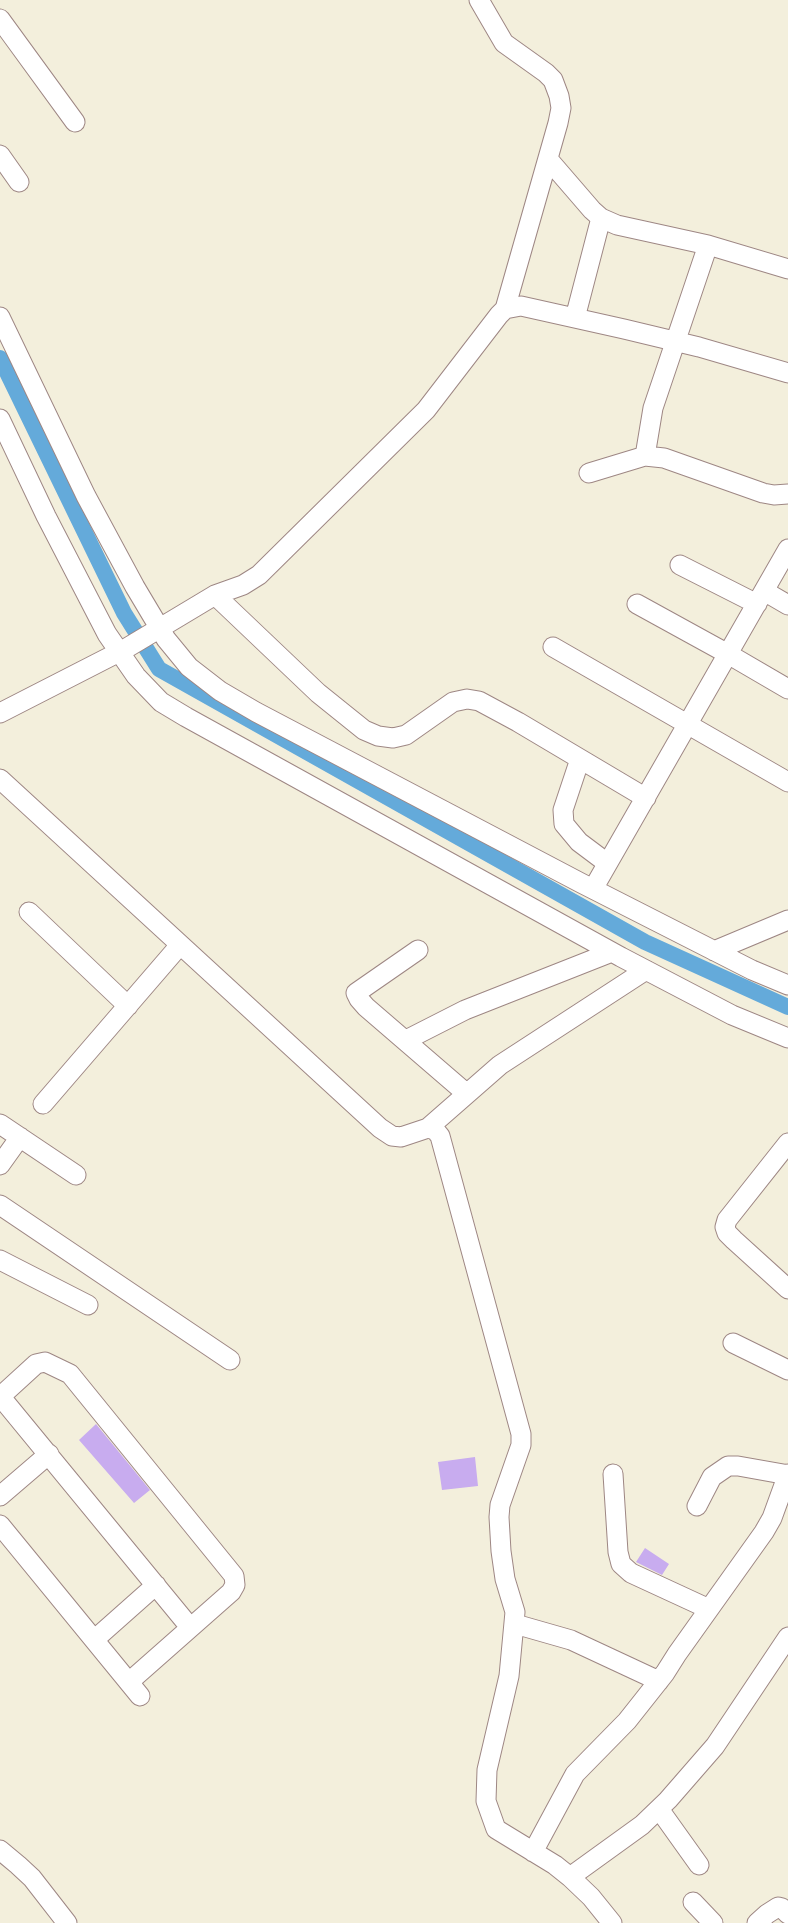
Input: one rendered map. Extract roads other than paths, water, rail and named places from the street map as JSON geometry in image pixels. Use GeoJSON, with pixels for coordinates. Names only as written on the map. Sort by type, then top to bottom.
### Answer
{"type":"FeatureCollection","features":[{"type":"Feature","properties":{"kind":"street"},"geometry":{"type":"LineString","coordinates":[[0,713],[122,651],[215,594],[243,585],[259,575],[387,451],[426,410],[505,309],[561,108],[553,80],[504,43],[479,0]]}},
{"type":"Feature","properties":{"kind":"street"},"geometry":{"type":"LineString","coordinates":[[0,19],[75,122]]}},
{"type":"Feature","properties":{"kind":"street"},"geometry":{"type":"LineString","coordinates":[[0,154],[19,182]]}},
{"type":"Feature","properties":{"kind":"street"},"geometry":{"type":"LineString","coordinates":[[548,159],[601,218],[617,224],[708,245],[788,269]]}},
{"type":"Feature","properties":{"kind":"street"},"geometry":{"type":"LineString","coordinates":[[575,318],[601,218]]}},
{"type":"Feature","properties":{"kind":"street"},"geometry":{"type":"LineString","coordinates":[[645,456],[653,408],[677,342],[708,245]]}},
{"type":"Feature","properties":{"kind":"street"},"geometry":{"type":"LineString","coordinates":[[505,309],[521,306],[575,318],[677,342],[788,374]]}},
{"type":"Feature","properties":{"kind":"street"},"geometry":{"type":"LineString","coordinates":[[0,317],[86,496],[156,631],[166,639],[189,667],[220,691],[593,889],[752,970],[788,985]]}},
{"type":"Feature","properties":{"kind":"street"},"geometry":{"type":"LineString","coordinates":[[0,419],[46,516],[107,634],[122,651],[136,676],[161,702],[186,718],[612,952],[732,1015],[788,1038]]}},
{"type":"Feature","properties":{"kind":"street"},"geometry":{"type":"LineString","coordinates":[[589,474],[645,456],[664,458],[692,466],[763,493],[774,495],[788,494]]}},
{"type":"Feature","properties":{"kind":"street"},"geometry":{"type":"LineString","coordinates":[[593,889],[788,549]]}},
{"type":"Feature","properties":{"kind":"street"},"geometry":{"type":"LineString","coordinates":[[680,566],[760,597],[788,605]]}},
{"type":"Feature","properties":{"kind":"street"},"geometry":{"type":"LineString","coordinates":[[215,594],[318,693],[364,730],[378,736],[394,738],[406,734],[453,702],[467,699],[479,701],[646,798]]}},
{"type":"Feature","properties":{"kind":"street"},"geometry":{"type":"LineString","coordinates":[[636,604],[788,689]]}},
{"type":"Feature","properties":{"kind":"street"},"geometry":{"type":"LineString","coordinates":[[553,647],[788,782]]}},
{"type":"Feature","properties":{"kind":"street"},"geometry":{"type":"LineString","coordinates":[[580,759],[563,810],[564,824],[579,842],[607,863]]}},
{"type":"Feature","properties":{"kind":"street"},"geometry":{"type":"LineString","coordinates":[[0,779],[380,1128],[392,1136],[401,1136],[428,1128],[500,1065],[646,970]]}},
{"type":"Feature","properties":{"kind":"street"},"geometry":{"type":"LineString","coordinates":[[29,912],[128,1006]]}},
{"type":"Feature","properties":{"kind":"street"},"geometry":{"type":"LineString","coordinates":[[714,951],[788,920]]}},
{"type":"Feature","properties":{"kind":"street"},"geometry":{"type":"LineString","coordinates":[[43,1104],[180,945]]}},
{"type":"Feature","properties":{"kind":"street"},"geometry":{"type":"LineString","coordinates":[[418,950],[356,993],[366,1007],[467,1094]]}},
{"type":"Feature","properties":{"kind":"street"},"geometry":{"type":"LineString","coordinates":[[406,1040],[465,1010],[612,952]]}},
{"type":"Feature","properties":{"kind":"street"},"geometry":{"type":"LineString","coordinates":[[0,1124],[76,1175]]}},
{"type":"Feature","properties":{"kind":"street"},"geometry":{"type":"LineString","coordinates":[[428,1128],[435,1130],[440,1136],[521,1434],[521,1445],[502,1499],[499,1517],[505,1579],[516,1612],[507,1683],[487,1770],[486,1802],[496,1829],[555,1865],[570,1877],[591,1897],[612,1923]]}},
{"type":"Feature","properties":{"kind":"street"},"geometry":{"type":"LineString","coordinates":[[0,1165],[20,1137]]}},
{"type":"Feature","properties":{"kind":"street"},"geometry":{"type":"LineString","coordinates":[[788,1143],[727,1220],[725,1227],[727,1233],[734,1240],[788,1289]]}},
{"type":"Feature","properties":{"kind":"street"},"geometry":{"type":"LineString","coordinates":[[0,1205],[230,1360]]}},
{"type":"Feature","properties":{"kind":"street"},"geometry":{"type":"LineString","coordinates":[[0,1260],[88,1305]]}},
{"type":"Feature","properties":{"kind":"street"},"geometry":{"type":"LineString","coordinates":[[733,1343],[788,1370]]}},
{"type":"Feature","properties":{"kind":"street"},"geometry":{"type":"LineString","coordinates":[[0,1526],[135,1689],[190,1626],[230,1592],[235,1585],[234,1576],[84,1389],[70,1374],[45,1362],[36,1364],[29,1369],[0,1396],[190,1626]]}},
{"type":"Feature","properties":{"kind":"street"},"geometry":{"type":"LineString","coordinates":[[0,1496],[49,1454]]}},
{"type":"Feature","properties":{"kind":"street"},"geometry":{"type":"LineString","coordinates":[[532,1852],[576,1774],[612,1738],[659,1681],[764,1532],[772,1518],[788,1474],[728,1466],[712,1477],[697,1506]]}},
{"type":"Feature","properties":{"kind":"street"},"geometry":{"type":"LineString","coordinates":[[613,1474],[618,1552],[621,1564],[631,1573],[709,1609]]}},
{"type":"Feature","properties":{"kind":"street"},"geometry":{"type":"LineString","coordinates":[[94,1640],[156,1585]]}},
{"type":"Feature","properties":{"kind":"street"},"geometry":{"type":"LineString","coordinates":[[515,1624],[571,1640],[659,1681]]}},
{"type":"Feature","properties":{"kind":"street"},"geometry":{"type":"LineString","coordinates":[[570,1877],[642,1825],[659,1809],[715,1746],[788,1638]]}},
{"type":"Feature","properties":{"kind":"street"},"geometry":{"type":"LineString","coordinates":[[659,1809],[699,1865]]}},
{"type":"Feature","properties":{"kind":"street"},"geometry":{"type":"LineString","coordinates":[[0,1850],[32,1878],[67,1923]]}},
{"type":"Feature","properties":{"kind":"street"},"geometry":{"type":"LineString","coordinates":[[693,1902],[713,1923]]}},
{"type":"Feature","properties":{"kind":"street"},"geometry":{"type":"LineString","coordinates":[[757,1923],[778,1907],[788,1914]]}},
{"type":"Feature","properties":{"kind":"waterway"},"geometry":{"type":"LineString","coordinates":[[0,358],[124,613],[159,669],[645,942],[788,1007]]}}]}
